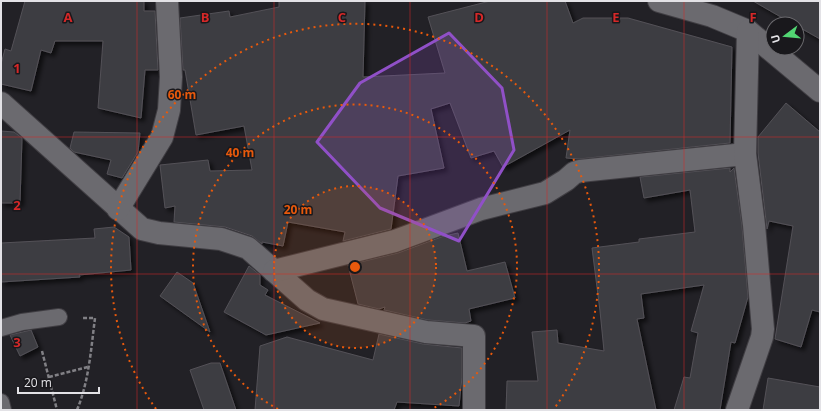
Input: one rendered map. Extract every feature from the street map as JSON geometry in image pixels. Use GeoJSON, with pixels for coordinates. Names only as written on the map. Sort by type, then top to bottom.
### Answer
{"type":"FeatureCollection","features":[{"type":"Feature","properties":{"kind":"street"},"geometry":{"type":"LineString","coordinates":[[118,209],[162,137],[169,110],[171,78],[167,1]]}},
{"type":"Feature","properties":{"kind":"street"},"geometry":{"type":"LineString","coordinates":[[659,1],[712,16],[748,31],[820,91]]}},
{"type":"Feature","properties":{"kind":"street"},"geometry":{"type":"LineString","coordinates":[[737,410],[762,337],[763,330],[754,225],[745,154],[748,31]]}},
{"type":"Feature","properties":{"kind":"street"},"geometry":{"type":"LineString","coordinates":[[1,103],[142,229],[150,232],[221,239],[248,248],[307,300],[323,309],[426,332],[474,336],[474,410]]}},
{"type":"Feature","properties":{"kind":"street"},"geometry":{"type":"LineString","coordinates":[[274,271],[395,241],[481,209],[545,193],[566,180],[574,173],[580,171],[745,154]]}},
{"type":"Feature","properties":{"kind":"lane"},"geometry":{"type":"LineString","coordinates":[[1,328],[22,322],[59,317]]}},
{"type":"Feature","properties":{"kind":"lane"},"geometry":{"type":"LineString","coordinates":[[1,402],[3,410]]}},
{"type":"Feature","properties":{"kind":"path"},"geometry":{"type":"LineString","coordinates":[[59,317],[95,318],[83,396],[78,410]]}},
{"type":"Feature","properties":{"kind":"path"},"geometry":{"type":"LineString","coordinates":[[42,351],[50,377],[57,410]]}},
{"type":"Feature","properties":{"kind":"path"},"geometry":{"type":"LineString","coordinates":[[50,377],[88,367]]}},
{"type":"Feature","properties":{"kind":"highlighted area"},"geometry":{"type":"Polygon","coordinates":[[[449,33],[502,88],[514,150],[459,241],[380,208],[317,142],[360,83],[449,33]]]}},
{"type":"Feature","properties":{"kind":"building"},"geometry":{"type":"Polygon","coordinates":[[[25,1],[144,1],[144,11],[155,11],[158,70],[145,70],[141,118],[98,108],[103,41],[55,41],[51,53],[41,50],[31,91],[1,84],[1,64],[5,49],[11,51],[25,1]]]}},
{"type":"Feature","properties":{"kind":"building"},"geometry":{"type":"Polygon","coordinates":[[[279,1],[365,1],[363,77],[445,73],[428,17],[490,1],[565,1],[573,23],[583,18],[628,18],[732,47],[730,143],[579,159],[566,158],[570,130],[503,167],[494,151],[471,158],[450,103],[431,109],[444,168],[398,176],[391,229],[343,241],[345,232],[288,222],[283,246],[262,242],[262,244],[252,236],[225,227],[174,222],[175,206],[165,208],[160,165],[208,160],[210,171],[252,170],[244,126],[196,135],[185,70],[183,70],[180,18],[229,11],[230,17],[279,7],[279,1]]]}},
{"type":"Feature","properties":{"kind":"building"},"geometry":{"type":"Polygon","coordinates":[[[753,1],[820,1],[820,39],[805,31],[805,16],[779,16],[753,1]]]}},
{"type":"Feature","properties":{"kind":"building"},"geometry":{"type":"Polygon","coordinates":[[[786,103],[820,132],[820,312],[812,310],[801,347],[775,339],[793,226],[769,221],[767,229],[758,153],[758,137],[786,103]]]}},
{"type":"Feature","properties":{"kind":"building"},"geometry":{"type":"Polygon","coordinates":[[[1,131],[14,132],[22,138],[20,203],[1,203],[1,131]]]}},
{"type":"Feature","properties":{"kind":"building"},"geometry":{"type":"Polygon","coordinates":[[[74,132],[140,133],[138,152],[122,178],[107,174],[111,160],[74,152],[70,148],[74,132]]]}},
{"type":"Feature","properties":{"kind":"building"},"geometry":{"type":"Polygon","coordinates":[[[730,168],[730,172],[734,168],[742,226],[748,297],[735,343],[731,342],[720,410],[674,410],[684,377],[690,378],[698,333],[691,331],[704,285],[641,294],[644,318],[637,319],[656,410],[506,410],[507,381],[538,381],[532,332],[557,330],[558,343],[604,351],[592,248],[639,242],[639,239],[695,232],[690,190],[644,198],[640,177],[730,168]]]}},
{"type":"Feature","properties":{"kind":"building"},"geometry":{"type":"Polygon","coordinates":[[[114,227],[129,237],[131,270],[79,275],[80,277],[1,282],[1,243],[95,238],[94,229],[114,227]]]}},
{"type":"Feature","properties":{"kind":"building"},"geometry":{"type":"Polygon","coordinates":[[[458,233],[467,271],[505,262],[515,298],[469,309],[471,321],[465,323],[428,320],[384,310],[385,307],[379,309],[358,304],[348,265],[398,253],[444,236],[458,233]]]}},
{"type":"Feature","properties":{"kind":"building"},"geometry":{"type":"Polygon","coordinates":[[[249,266],[260,275],[260,285],[268,290],[265,295],[320,323],[266,335],[224,312],[249,266]]]}},
{"type":"Feature","properties":{"kind":"building"},"geometry":{"type":"Polygon","coordinates":[[[177,272],[193,283],[210,332],[160,296],[177,272]]]}},
{"type":"Feature","properties":{"kind":"building"},"geometry":{"type":"Polygon","coordinates":[[[31,330],[38,347],[20,356],[10,335],[31,330]]]}},
{"type":"Feature","properties":{"kind":"building"},"geometry":{"type":"Polygon","coordinates":[[[379,334],[423,344],[462,348],[462,377],[459,406],[397,402],[394,410],[255,410],[260,346],[287,337],[373,360],[379,334]]]}},
{"type":"Feature","properties":{"kind":"building"},"geometry":{"type":"Polygon","coordinates":[[[211,363],[220,363],[236,410],[204,410],[190,370],[211,363]]]}},
{"type":"Feature","properties":{"kind":"building"},"geometry":{"type":"Polygon","coordinates":[[[768,378],[820,387],[820,410],[763,410],[768,378]]]}}]}
